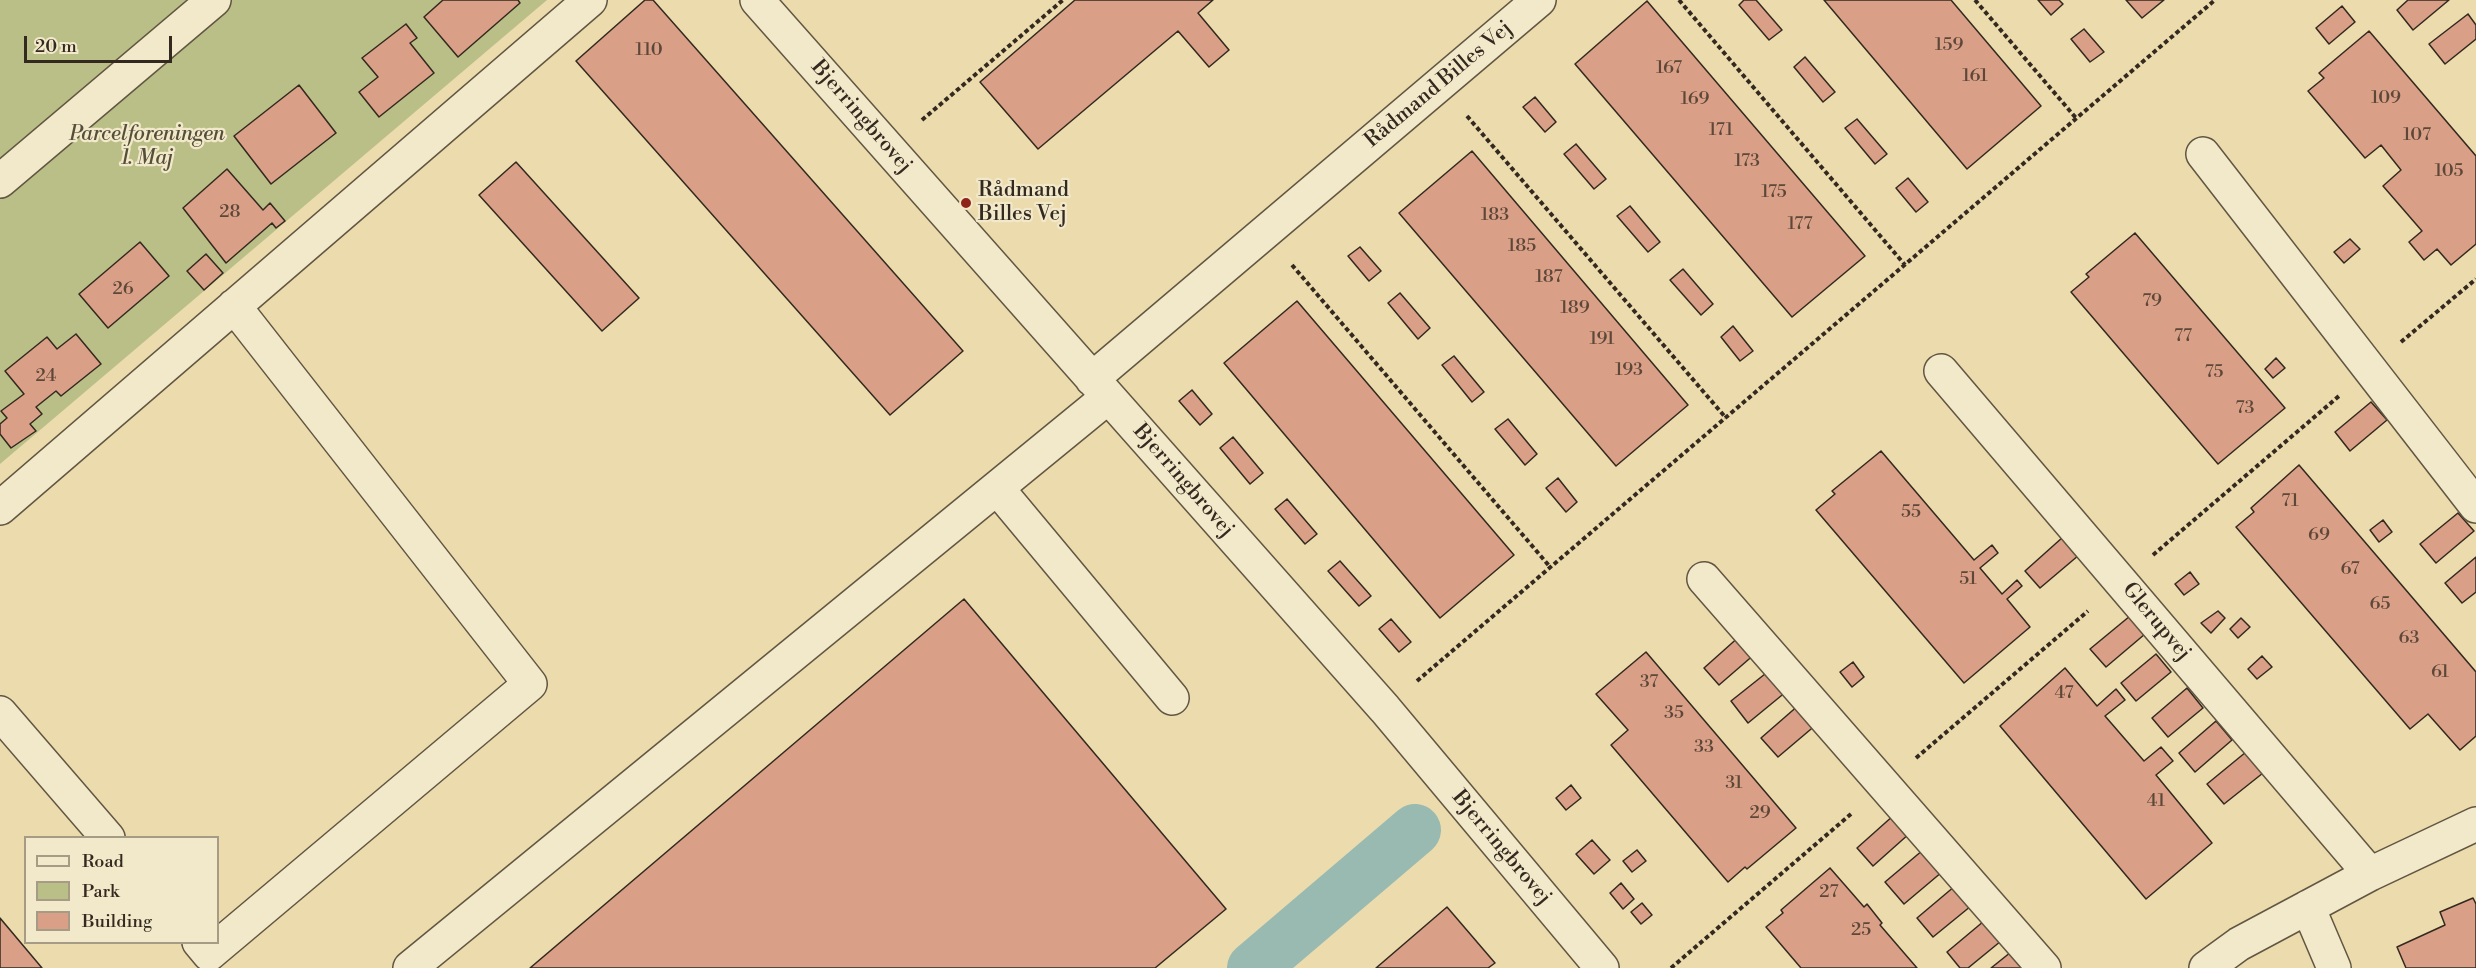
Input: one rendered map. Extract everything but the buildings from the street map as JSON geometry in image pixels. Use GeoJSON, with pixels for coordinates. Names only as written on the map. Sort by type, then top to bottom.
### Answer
{"type":"FeatureCollection","features":[{"type":"Feature","properties":{"kind":"street"},"geometry":{"type":"LineString","coordinates":[[0,181],[214,0]]}},
{"type":"Feature","properties":{"kind":"street"},"geometry":{"type":"LineString","coordinates":[[0,508],[590,0]]}},
{"type":"Feature","properties":{"kind":"street","name":"Bjerringbrovej"},"geometry":{"type":"LineString","coordinates":[[757,0],[1384,709],[1602,968]]}},
{"type":"Feature","properties":{"kind":"street","name":"Rådmand Billes Vej"},"geometry":{"type":"LineString","coordinates":[[410,968],[997,489],[1264,233],[1539,0]]}},
{"type":"Feature","properties":{"kind":"street"},"geometry":{"type":"LineString","coordinates":[[2203,154],[2476,506]]}},
{"type":"Feature","properties":{"kind":"street"},"geometry":{"type":"LineString","coordinates":[[201,944],[209,954],[530,684],[234,306]]}},
{"type":"Feature","properties":{"kind":"street","name":"Glerupvej"},"geometry":{"type":"LineString","coordinates":[[1941,371],[2370,874]]}},
{"type":"Feature","properties":{"kind":"street"},"geometry":{"type":"LineString","coordinates":[[997,489],[1172,698]]}},
{"type":"Feature","properties":{"kind":"street"},"geometry":{"type":"LineString","coordinates":[[1704,579],[2044,968]]}},
{"type":"Feature","properties":{"kind":"street"},"geometry":{"type":"LineString","coordinates":[[0,713],[107,836]]}},
{"type":"Feature","properties":{"kind":"street"},"geometry":{"type":"LineString","coordinates":[[2206,968],[2239,944],[2308,907],[2370,874],[2476,824]]}},
{"type":"Feature","properties":{"kind":"street"},"geometry":{"type":"LineString","coordinates":[[2308,907],[2334,968]]}},
{"type":"Feature","properties":{"kind":"path"},"geometry":{"type":"LineString","coordinates":[[889,149],[1063,0]]}},
{"type":"Feature","properties":{"kind":"path"},"geometry":{"type":"LineString","coordinates":[[1679,0],[1905,265]]}},
{"type":"Feature","properties":{"kind":"path"},"geometry":{"type":"LineString","coordinates":[[1975,0],[2076,118]]}},
{"type":"Feature","properties":{"kind":"path"},"geometry":{"type":"LineString","coordinates":[[1384,709],[2215,0]]}},
{"type":"Feature","properties":{"kind":"path"},"geometry":{"type":"LineString","coordinates":[[1440,84],[1726,418]]}},
{"type":"Feature","properties":{"kind":"path"},"geometry":{"type":"LineString","coordinates":[[1264,233],[1551,568]]}},
{"type":"Feature","properties":{"kind":"path"},"geometry":{"type":"LineString","coordinates":[[1671,968],[2476,279]]}},
{"type":"Feature","properties":{"kind":"green space","name":"Parcelforeningen 1. Maj"},"geometry":{"type":"Polygon","coordinates":[[[0,0],[547,0],[0,464],[0,0]]]}},
{"type":"Feature","properties":{"kind":"waterway"},"geometry":{"type":"LineString","coordinates":[[1253,968],[1415,830]]}},
{"type":"Feature","properties":{"kind":"place","name":"Rådmand Billes Vej"},"geometry":{"type":"Point","coordinates":[966,203]}}]}
